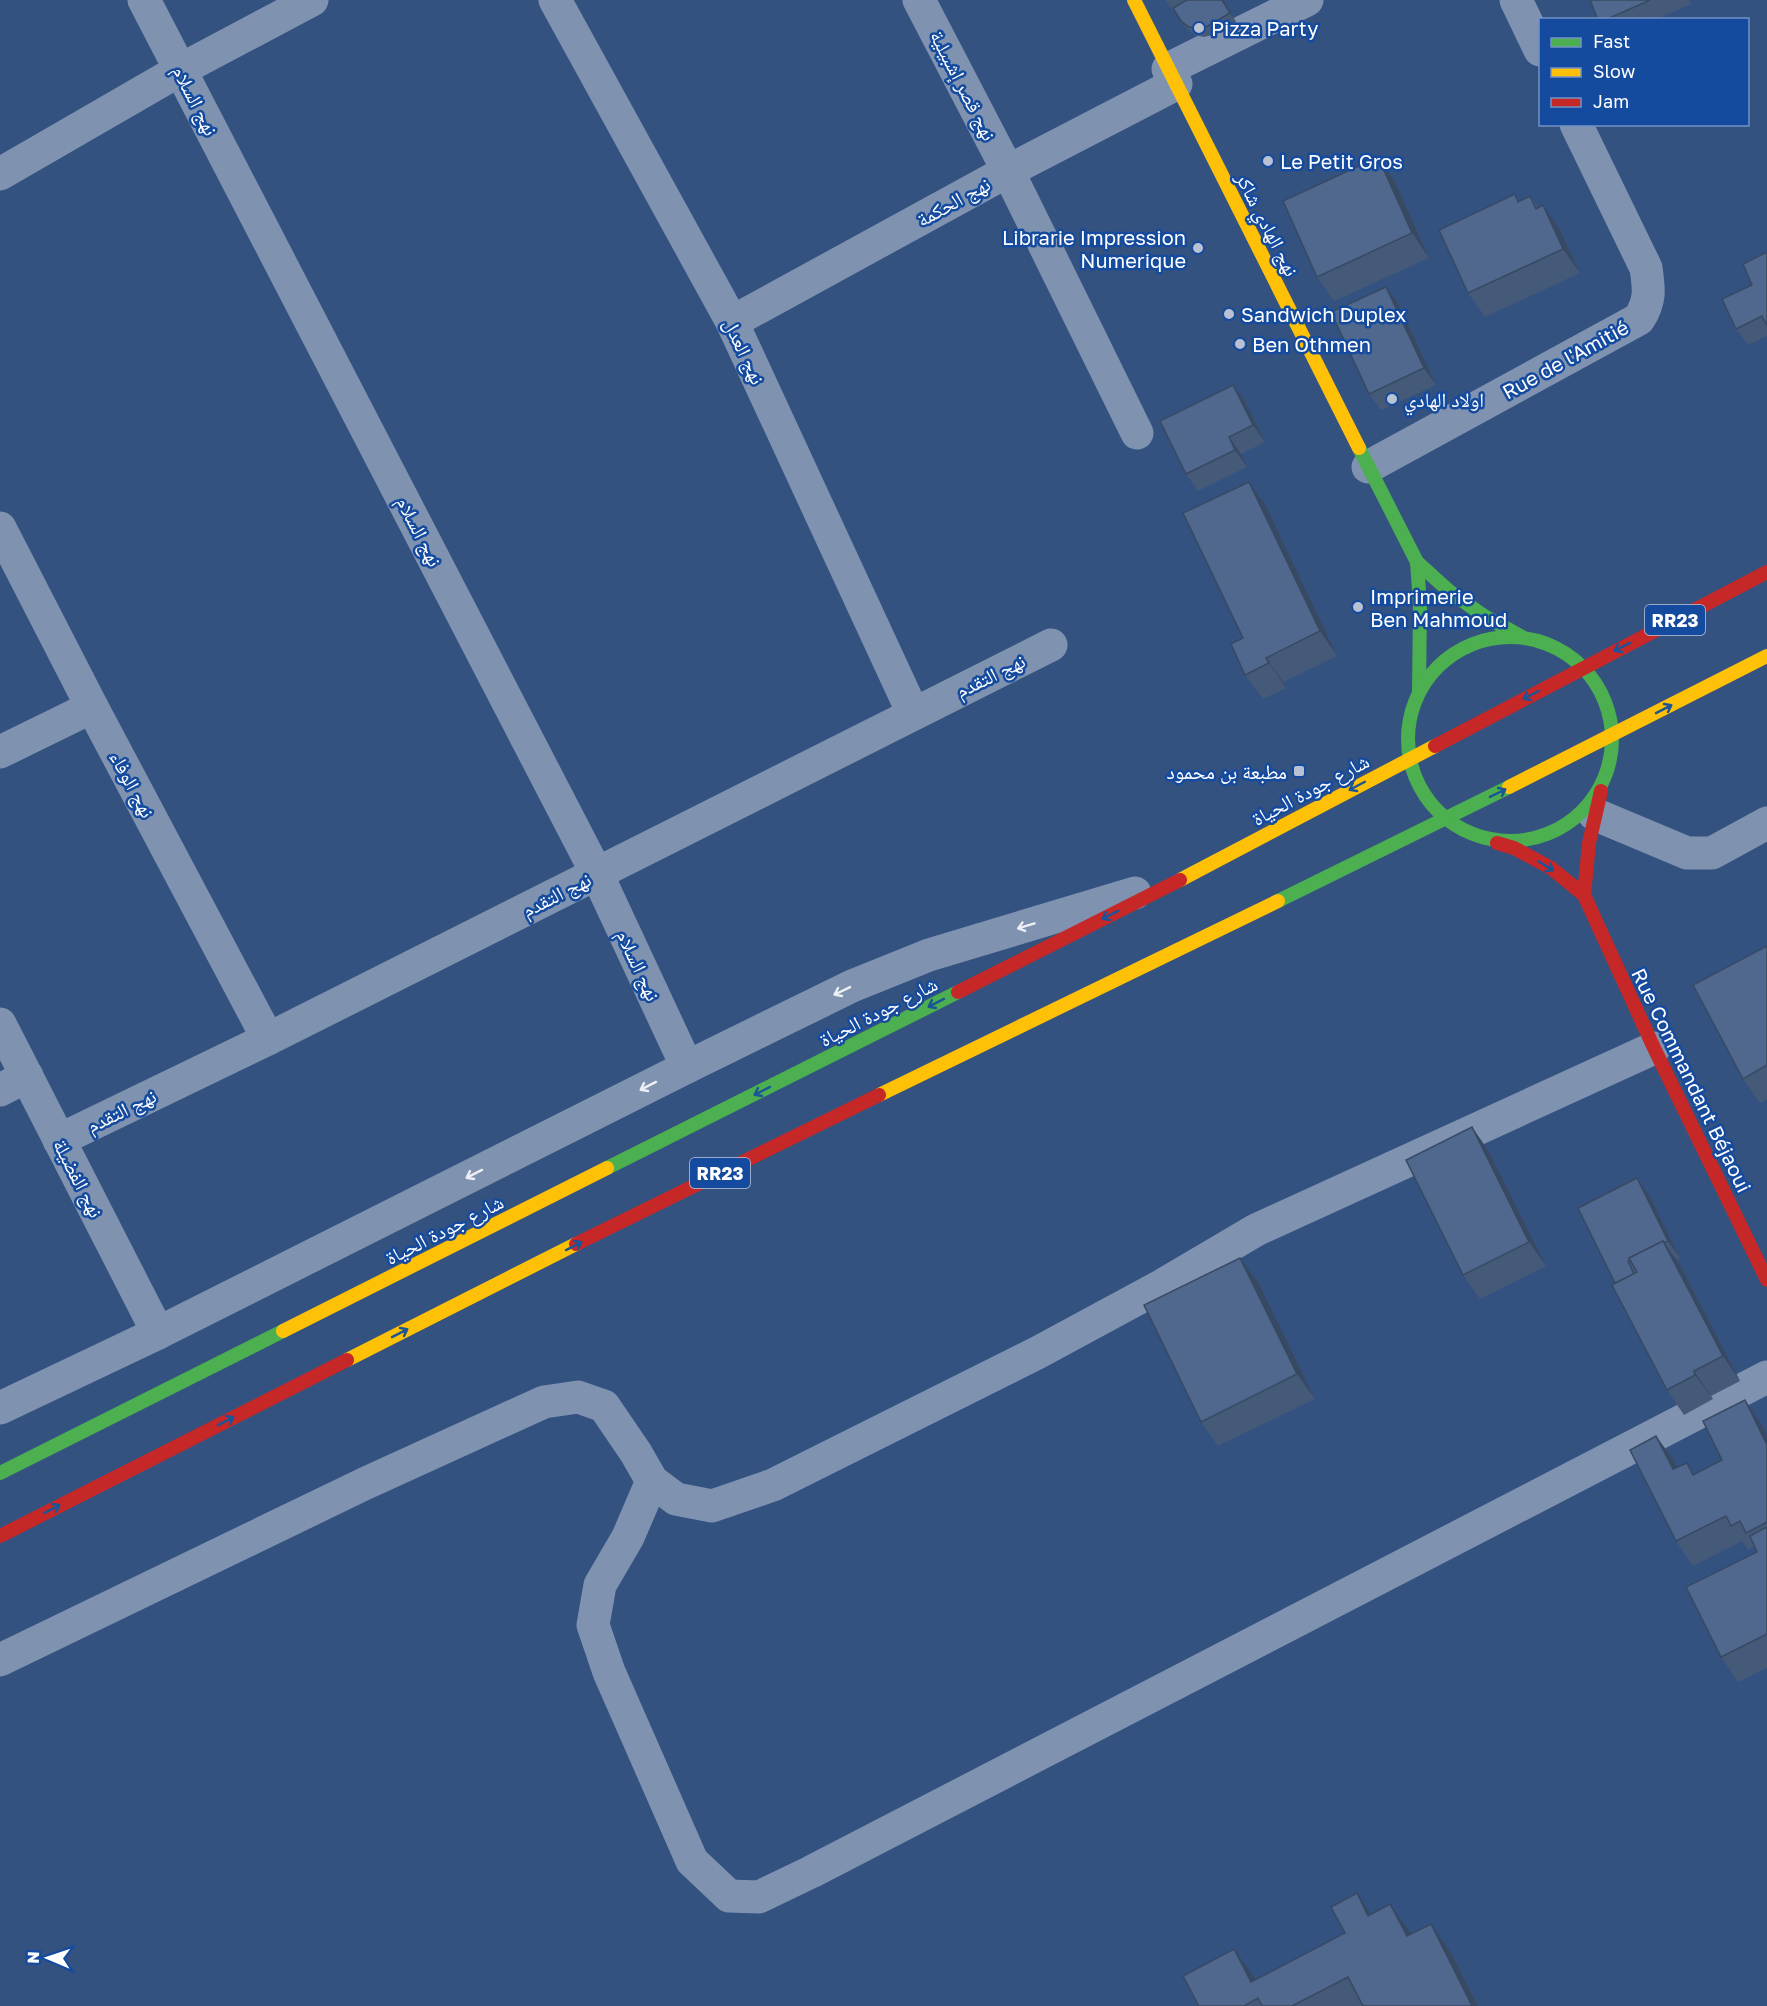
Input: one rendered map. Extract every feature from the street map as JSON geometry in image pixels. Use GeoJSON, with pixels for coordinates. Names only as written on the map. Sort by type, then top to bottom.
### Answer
{"type":"FeatureCollection","features":[{"type":"Feature","properties":{"kind":"main road","name":"نهج الهادي شاكر"},"geometry":{"type":"LineString","coordinates":[[1134,0],[1417,562]]}},
{"type":"Feature","properties":{"kind":"main road"},"geometry":{"type":"LineString","coordinates":[[1417,562],[1449,591],[1484,616],[1522,637],[1555,647],[1583,667],[1604,699],[1612,736],[1607,774],[1594,814],[1586,854],[1584,895]]}},
{"type":"Feature","properties":{"kind":"main road"},"geometry":{"type":"LineString","coordinates":[[1417,562],[1420,605],[1419,692]]}},
{"type":"Feature","properties":{"kind":"main road","name":"شارع جودة الحياة"},"geometry":{"type":"LineString","coordinates":[[0,1473],[1182,879],[1767,572]]}},
{"type":"Feature","properties":{"kind":"main road"},"geometry":{"type":"LineString","coordinates":[[1522,637],[1491,638],[1462,649],[1437,667],[1419,692],[1408,725],[1409,759],[1422,792],[1445,819],[1473,836],[1514,848],[1551,868],[1584,895]]}},
{"type":"Feature","properties":{"kind":"main road","name":"RR23"},"geometry":{"type":"LineString","coordinates":[[0,1536],[723,1171],[1445,819],[1767,656]]}},
{"type":"Feature","properties":{"kind":"main road"},"geometry":{"type":"LineString","coordinates":[[1473,836],[1513,843],[1553,833],[1585,809],[1607,774]]}},
{"type":"Feature","properties":{"kind":"main road","name":"Rue Commandant Béjaoui"},"geometry":{"type":"LineString","coordinates":[[1584,895],[1654,1048],[1767,1280]]}},
{"type":"Feature","properties":{"kind":"street","name":"نهج السلام"},"geometry":{"type":"LineString","coordinates":[[144,0],[597,874],[687,1067]]}},
{"type":"Feature","properties":{"kind":"street"},"geometry":{"type":"LineString","coordinates":[[0,174],[180,70],[312,0]]}},
{"type":"Feature","properties":{"kind":"street","name":"نهج العدل"},"geometry":{"type":"LineString","coordinates":[[555,0],[732,322],[913,713]]}},
{"type":"Feature","properties":{"kind":"street","name":"نهج قصر إشبيلية"},"geometry":{"type":"LineString","coordinates":[[919,0],[1008,171],[1137,432]]}},
{"type":"Feature","properties":{"kind":"street","name":"نهج الحكمة"},"geometry":{"type":"LineString","coordinates":[[732,322],[1008,171],[1307,0]]}},
{"type":"Feature","properties":{"kind":"street"},"geometry":{"type":"LineString","coordinates":[[1516,0],[1539,49]]}},
{"type":"Feature","properties":{"kind":"street","name":"Rue de l'Amitié"},"geometry":{"type":"LineString","coordinates":[[1368,467],[1640,319],[1646,307],[1650,289],[1646,268],[1577,126]]}},
{"type":"Feature","properties":{"kind":"street","name":"نهج الوفاء"},"geometry":{"type":"LineString","coordinates":[[0,528],[268,1039]]}},
{"type":"Feature","properties":{"kind":"street","name":"نهج التقدم"},"geometry":{"type":"LineString","coordinates":[[59,1140],[268,1039],[1052,645]]}},
{"type":"Feature","properties":{"kind":"street"},"geometry":{"type":"LineString","coordinates":[[0,752],[92,707]]}},
{"type":"Feature","properties":{"kind":"street"},"geometry":{"type":"LineString","coordinates":[[1594,814],[1687,853],[1712,853],[1767,823]]}},
{"type":"Feature","properties":{"kind":"street"},"geometry":{"type":"LineString","coordinates":[[0,1408],[158,1333],[852,986],[929,955],[1182,879]]}},
{"type":"Feature","properties":{"kind":"street","name":"نهج الفضيلة"},"geometry":{"type":"LineString","coordinates":[[0,1024],[13,1083],[59,1140],[158,1333]]}},
{"type":"Feature","properties":{"kind":"street"},"geometry":{"type":"LineString","coordinates":[[0,1660],[364,1484],[544,1402],[578,1397],[604,1406],[652,1481],[675,1499],[712,1506],[773,1485],[1037,1353],[1161,1286],[1256,1230],[1654,1048]]}},
{"type":"Feature","properties":{"kind":"street"},"geometry":{"type":"LineString","coordinates":[[652,1481],[628,1537],[600,1585],[593,1625],[609,1672],[692,1861],[729,1896],[759,1897],[822,1867],[1162,1692],[1767,1377]]}},
{"type":"Feature","properties":{"kind":"building"},"geometry":{"type":"Polygon","coordinates":[[[1187,0],[1222,0],[1230,13],[1206,27],[1189,27],[1181,21],[1173,8],[1187,0]]]}},
{"type":"Feature","properties":{"kind":"building"},"geometry":{"type":"Polygon","coordinates":[[[1590,0],[1650,0],[1610,18],[1597,18],[1590,0]]]}},
{"type":"Feature","properties":{"kind":"building"},"geometry":{"type":"Polygon","coordinates":[[[1378,157],[1412,233],[1317,277],[1283,201],[1378,157]]]}},
{"type":"Feature","properties":{"kind":"building"},"geometry":{"type":"Polygon","coordinates":[[[1515,194],[1518,202],[1530,196],[1536,209],[1543,205],[1563,249],[1468,293],[1439,230],[1515,194]]]}},
{"type":"Feature","properties":{"kind":"building"},"geometry":{"type":"Polygon","coordinates":[[[1767,252],[1767,326],[1762,316],[1736,329],[1722,299],[1752,285],[1743,264],[1767,252]]]}},
{"type":"Feature","properties":{"kind":"building"},"geometry":{"type":"Polygon","coordinates":[[[1386,287],[1424,368],[1369,394],[1331,312],[1386,287]]]}},
{"type":"Feature","properties":{"kind":"building"},"geometry":{"type":"Polygon","coordinates":[[[1233,385],[1253,425],[1229,437],[1235,450],[1186,474],[1160,421],[1233,385]]]}},
{"type":"Feature","properties":{"kind":"building"},"geometry":{"type":"Polygon","coordinates":[[[1249,482],[1320,631],[1266,658],[1269,663],[1245,675],[1231,644],[1243,638],[1183,513],[1249,482]]]}},
{"type":"Feature","properties":{"kind":"building"},"geometry":{"type":"Polygon","coordinates":[[[1767,946],[1767,1065],[1743,1079],[1693,985],[1767,946]]]}},
{"type":"Feature","properties":{"kind":"building"},"geometry":{"type":"Polygon","coordinates":[[[1472,1127],[1529,1242],[1463,1275],[1406,1160],[1472,1127]]]}},
{"type":"Feature","properties":{"kind":"building"},"geometry":{"type":"Polygon","coordinates":[[[1637,1178],[1668,1241],[1664,1243],[1663,1241],[1629,1258],[1628,1261],[1634,1274],[1615,1283],[1578,1208],[1637,1178]]]}},
{"type":"Feature","properties":{"kind":"building"},"geometry":{"type":"Polygon","coordinates":[[[1663,1241],[1723,1356],[1694,1371],[1695,1375],[1667,1390],[1612,1285],[1637,1272],[1629,1258],[1663,1241]]]}},
{"type":"Feature","properties":{"kind":"building"},"geometry":{"type":"Polygon","coordinates":[[[1240,1258],[1297,1374],[1201,1422],[1144,1305],[1240,1258]]]}},
{"type":"Feature","properties":{"kind":"building"},"geometry":{"type":"Polygon","coordinates":[[[1745,1400],[1767,1445],[1767,1522],[1746,1533],[1740,1521],[1731,1526],[1726,1516],[1676,1541],[1630,1450],[1656,1436],[1673,1469],[1687,1463],[1693,1475],[1722,1460],[1703,1421],[1745,1400]]]}},
{"type":"Feature","properties":{"kind":"building"},"geometry":{"type":"Polygon","coordinates":[[[1767,1527],[1767,1634],[1721,1657],[1686,1587],[1757,1552],[1750,1536],[1767,1527]]]}},
{"type":"Feature","properties":{"kind":"building"},"geometry":{"type":"Polygon","coordinates":[[[1357,1893],[1368,1916],[1390,1904],[1407,1936],[1431,1924],[1472,2006],[1363,2006],[1348,1977],[1292,2006],[1262,2006],[1258,1998],[1244,2006],[1199,2006],[1183,1976],[1234,1949],[1251,1982],[1345,1933],[1331,1907],[1357,1893]]]}},
{"type":"Feature","properties":{"kind":"traffic: fast"},"geometry":{"type":"LineString","coordinates":[[1359,448],[1417,562],[1449,591],[1484,616],[1522,637]]}},
{"type":"Feature","properties":{"kind":"traffic: fast"},"geometry":{"type":"LineString","coordinates":[[1417,562],[1420,605],[1419,692]]}},
{"type":"Feature","properties":{"kind":"traffic: fast"},"geometry":{"type":"LineString","coordinates":[[1510,637],[1530,639],[1549,645],[1566,654],[1582,667],[1595,683],[1604,700],[1610,719],[1612,739],[1610,759],[1604,778],[1595,795],[1582,811],[1566,824],[1549,833],[1530,839],[1510,841],[1490,839],[1471,833],[1454,824],[1438,811],[1425,795],[1416,778],[1410,759],[1408,739],[1410,719],[1416,700],[1425,683],[1438,667],[1454,654],[1471,645],[1490,639],[1510,637]]}},
{"type":"Feature","properties":{"kind":"traffic: fast"},"geometry":{"type":"LineString","coordinates":[[1278,901],[1509,787]]}},
{"type":"Feature","properties":{"kind":"traffic: fast"},"geometry":{"type":"LineString","coordinates":[[607,1168],[958,992]]}},
{"type":"Feature","properties":{"kind":"traffic: fast"},"geometry":{"type":"LineString","coordinates":[[0,1473],[283,1331]]}},
{"type":"Feature","properties":{"kind":"traffic: slow"},"geometry":{"type":"LineString","coordinates":[[1134,0],[1359,448]]}},
{"type":"Feature","properties":{"kind":"traffic: slow"},"geometry":{"type":"LineString","coordinates":[[1509,787],[1767,656]]}},
{"type":"Feature","properties":{"kind":"traffic: slow"},"geometry":{"type":"LineString","coordinates":[[1180,880],[1435,746]]}},
{"type":"Feature","properties":{"kind":"traffic: slow"},"geometry":{"type":"LineString","coordinates":[[879,1095],[1278,901]]}},
{"type":"Feature","properties":{"kind":"traffic: slow"},"geometry":{"type":"LineString","coordinates":[[283,1331],[607,1168]]}},
{"type":"Feature","properties":{"kind":"traffic: slow"},"geometry":{"type":"LineString","coordinates":[[347,1360],[576,1244]]}},
{"type":"Feature","properties":{"kind":"traffic: jam"},"geometry":{"type":"LineString","coordinates":[[1435,746],[1767,572]]}},
{"type":"Feature","properties":{"kind":"traffic: jam"},"geometry":{"type":"LineString","coordinates":[[1584,895],[1589,843],[1601,791]]}},
{"type":"Feature","properties":{"kind":"traffic: jam"},"geometry":{"type":"LineString","coordinates":[[1497,843],[1514,848],[1551,868],[1584,895],[1654,1048],[1767,1280]]}},
{"type":"Feature","properties":{"kind":"traffic: jam"},"geometry":{"type":"LineString","coordinates":[[958,992],[1180,880]]}},
{"type":"Feature","properties":{"kind":"traffic: jam"},"geometry":{"type":"LineString","coordinates":[[576,1244],[879,1095]]}},
{"type":"Feature","properties":{"kind":"traffic: jam"},"geometry":{"type":"LineString","coordinates":[[0,1536],[347,1360]]}},
{"type":"Feature","properties":{"kind":"place","name":"Pizza Party"},"geometry":{"type":"Point","coordinates":[1199,28]}},
{"type":"Feature","properties":{"kind":"place","name":"Le Petit Gros"},"geometry":{"type":"Point","coordinates":[1268,161]}},
{"type":"Feature","properties":{"kind":"place","name":"Librarie Impression Numerique"},"geometry":{"type":"Point","coordinates":[1198,248]}},
{"type":"Feature","properties":{"kind":"place","name":"Sandwich Duplex"},"geometry":{"type":"Point","coordinates":[1229,314]}},
{"type":"Feature","properties":{"kind":"place","name":"Ben Othmen"},"geometry":{"type":"Point","coordinates":[1240,344]}},
{"type":"Feature","properties":{"kind":"place","name":"اولاد الهادي"},"geometry":{"type":"Point","coordinates":[1392,399]}},
{"type":"Feature","properties":{"kind":"place","name":"Imprimerie Ben Mahmoud"},"geometry":{"type":"Point","coordinates":[1358,607]}},
{"type":"Feature","properties":{"kind":"place","name":"مطبعة بن محمود"},"geometry":{"type":"Point","coordinates":[1299,771]}}]}
